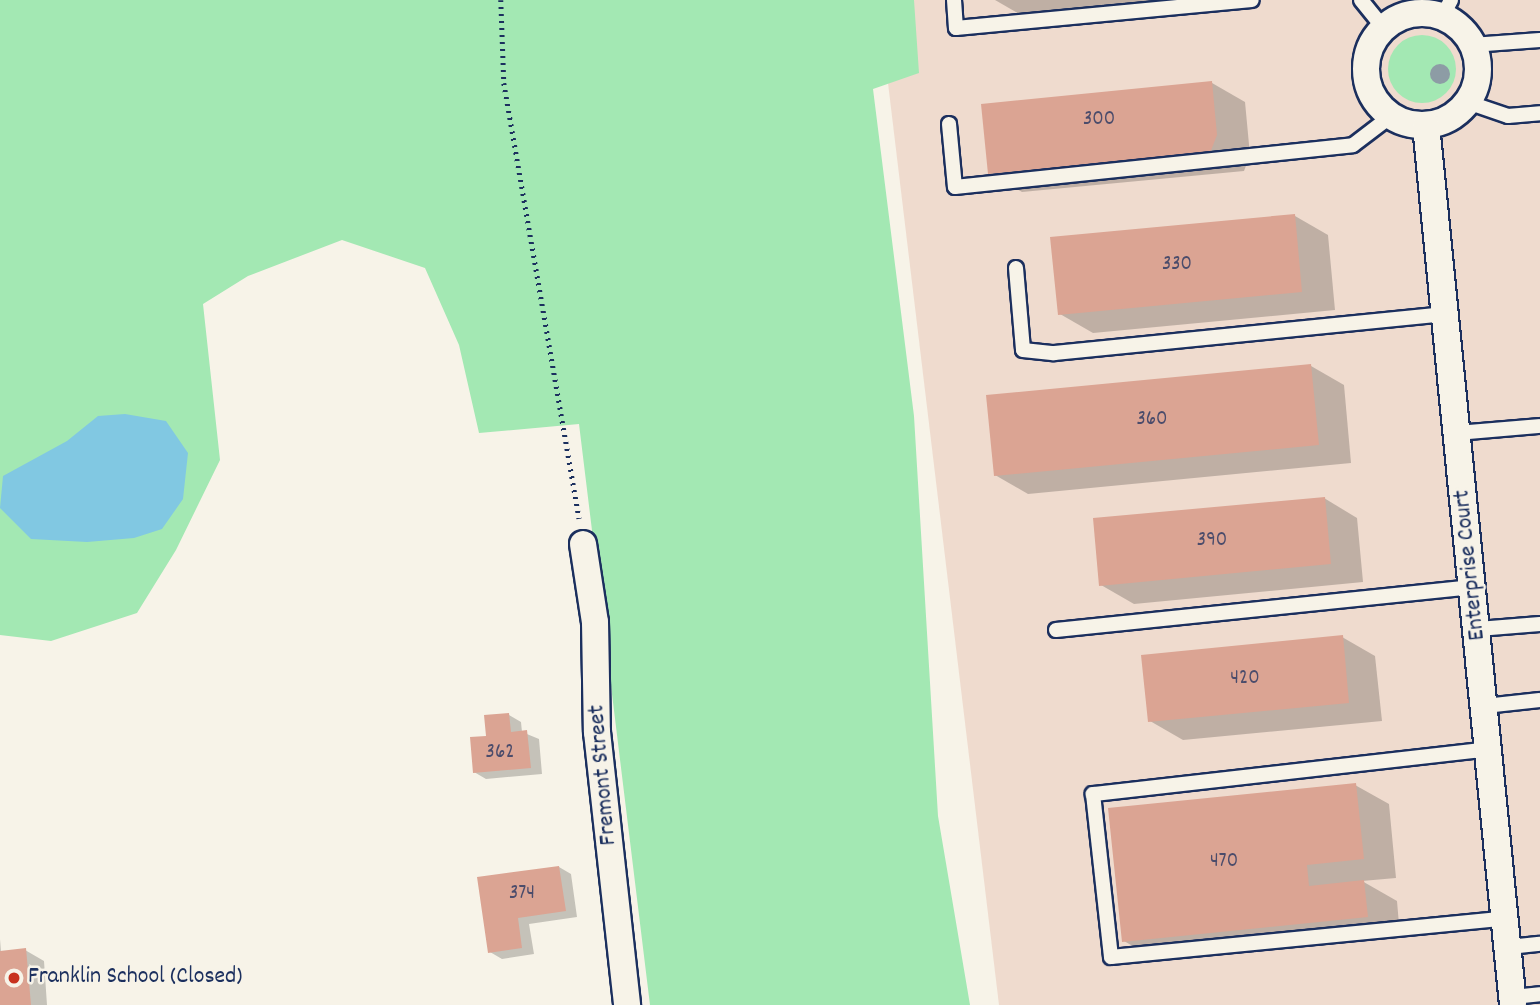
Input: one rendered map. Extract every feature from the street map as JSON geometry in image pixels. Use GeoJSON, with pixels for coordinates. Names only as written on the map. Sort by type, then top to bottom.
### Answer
{"type":"FeatureCollection","features":[{"type":"Feature","properties":{"kind":"street"},"geometry":{"type":"LineString","coordinates":[[1447,9],[1472,45],[1478,69],[1467,102],[1449,118],[1426,125],[1391,116],[1374,97],[1367,74],[1370,49],[1384,28],[1406,16],[1447,9]]}},
{"type":"Feature","properties":{"kind":"street","name":"Enterprise Court"},"geometry":{"type":"LineString","coordinates":[[1426,125],[1510,947],[1513,1001]]}},
{"type":"Feature","properties":{"kind":"street","name":"Fremont Street"},"geometry":{"type":"LineString","coordinates":[[583,544],[595,622],[597,732],[627,1005]]}},
{"type":"Feature","properties":{"kind":"lane"},"geometry":{"type":"LineString","coordinates":[[954,0],[956,28],[1252,0]]}},
{"type":"Feature","properties":{"kind":"lane"},"geometry":{"type":"LineString","coordinates":[[1361,0],[1384,28]]}},
{"type":"Feature","properties":{"kind":"lane"},"geometry":{"type":"LineString","coordinates":[[1472,45],[1540,40]]}},
{"type":"Feature","properties":{"kind":"lane"},"geometry":{"type":"LineString","coordinates":[[1467,102],[1508,116],[1540,113]]}},
{"type":"Feature","properties":{"kind":"lane"},"geometry":{"type":"LineString","coordinates":[[949,124],[955,187],[1353,145],[1391,116]]}},
{"type":"Feature","properties":{"kind":"lane"},"geometry":{"type":"LineString","coordinates":[[1016,268],[1023,350],[1054,353],[1446,314]]}},
{"type":"Feature","properties":{"kind":"lane"},"geometry":{"type":"LineString","coordinates":[[1458,433],[1540,426]]}},
{"type":"Feature","properties":{"kind":"lane"},"geometry":{"type":"LineString","coordinates":[[1056,630],[1474,587]]}},
{"type":"Feature","properties":{"kind":"lane"},"geometry":{"type":"LineString","coordinates":[[1478,629],[1540,624]]}},
{"type":"Feature","properties":{"kind":"lane"},"geometry":{"type":"LineString","coordinates":[[1485,706],[1540,700]]}},
{"type":"Feature","properties":{"kind":"lane"},"geometry":{"type":"LineString","coordinates":[[1490,749],[1093,794],[1111,957],[1507,918]]}},
{"type":"Feature","properties":{"kind":"lane"},"geometry":{"type":"LineString","coordinates":[[1510,947],[1540,944]]}},
{"type":"Feature","properties":{"kind":"lane"},"geometry":{"type":"LineString","coordinates":[[1513,1001],[1540,995]]}},
{"type":"Feature","properties":{"kind":"path"},"geometry":{"type":"LineString","coordinates":[[500,0],[504,83],[583,544]]}},
{"type":"Feature","properties":{"kind":"shaded area"},"geometry":{"type":"Polygon","coordinates":[[[878,0],[1540,0],[1540,1005],[999,1005],[878,0]]]}},
{"type":"Feature","properties":{"kind":"green space"},"geometry":{"type":"Polygon","coordinates":[[[0,0],[914,0],[919,73],[873,89],[914,416],[938,816],[970,1005],[650,1005],[579,424],[479,433],[459,345],[425,268],[342,240],[248,276],[203,304],[220,460],[176,550],[137,613],[51,641],[0,635],[0,0]]]}},
{"type":"Feature","properties":{"kind":"green space"},"geometry":{"type":"Polygon","coordinates":[[[1422,35],[1435,37],[1446,45],[1454,56],[1454,82],[1446,93],[1435,101],[1422,103],[1409,101],[1398,93],[1390,82],[1388,69],[1390,56],[1398,45],[1409,37],[1422,35]]]}},
{"type":"Feature","properties":{"kind":"water"},"geometry":{"type":"Polygon","coordinates":[[[125,414],[166,421],[188,453],[183,499],[162,529],[134,538],[87,542],[31,539],[0,508],[3,476],[67,441],[98,416],[125,414]]]}},
{"type":"Feature","properties":{"kind":"building"},"geometry":{"type":"Polygon","coordinates":[[[1212,81],[1217,135],[1210,153],[988,174],[981,104],[1212,81]]]}},
{"type":"Feature","properties":{"kind":"building"},"geometry":{"type":"Polygon","coordinates":[[[1295,214],[1302,292],[1058,315],[1050,237],[1295,214]]]}},
{"type":"Feature","properties":{"kind":"building"},"geometry":{"type":"Polygon","coordinates":[[[1311,364],[1319,445],[994,476],[986,395],[1311,364]]]}},
{"type":"Feature","properties":{"kind":"building"},"geometry":{"type":"Polygon","coordinates":[[[1325,497],[1331,564],[1099,586],[1093,518],[1325,497]]]}},
{"type":"Feature","properties":{"kind":"building"},"geometry":{"type":"Polygon","coordinates":[[[1343,635],[1349,703],[1148,722],[1141,655],[1343,635]]]}},
{"type":"Feature","properties":{"kind":"building"},"geometry":{"type":"Polygon","coordinates":[[[509,713],[511,732],[527,730],[531,768],[473,773],[470,737],[486,736],[484,715],[509,713]]]}},
{"type":"Feature","properties":{"kind":"building"},"geometry":{"type":"Polygon","coordinates":[[[1356,783],[1364,859],[1307,865],[1309,886],[1364,880],[1368,917],[1122,942],[1108,808],[1356,783]]]}},
{"type":"Feature","properties":{"kind":"building"},"geometry":{"type":"Polygon","coordinates":[[[559,866],[566,911],[518,918],[522,948],[488,953],[477,877],[559,866]]]}},
{"type":"Feature","properties":{"kind":"building","name":"Franklin School (Closed)"},"geometry":{"type":"Polygon","coordinates":[[[26,948],[31,1005],[0,1005],[0,951],[26,948]]]}},
{"type":"Feature","properties":{"kind":"place","name":"Franklin School (Closed)"},"geometry":{"type":"Point","coordinates":[14,978]}}]}
